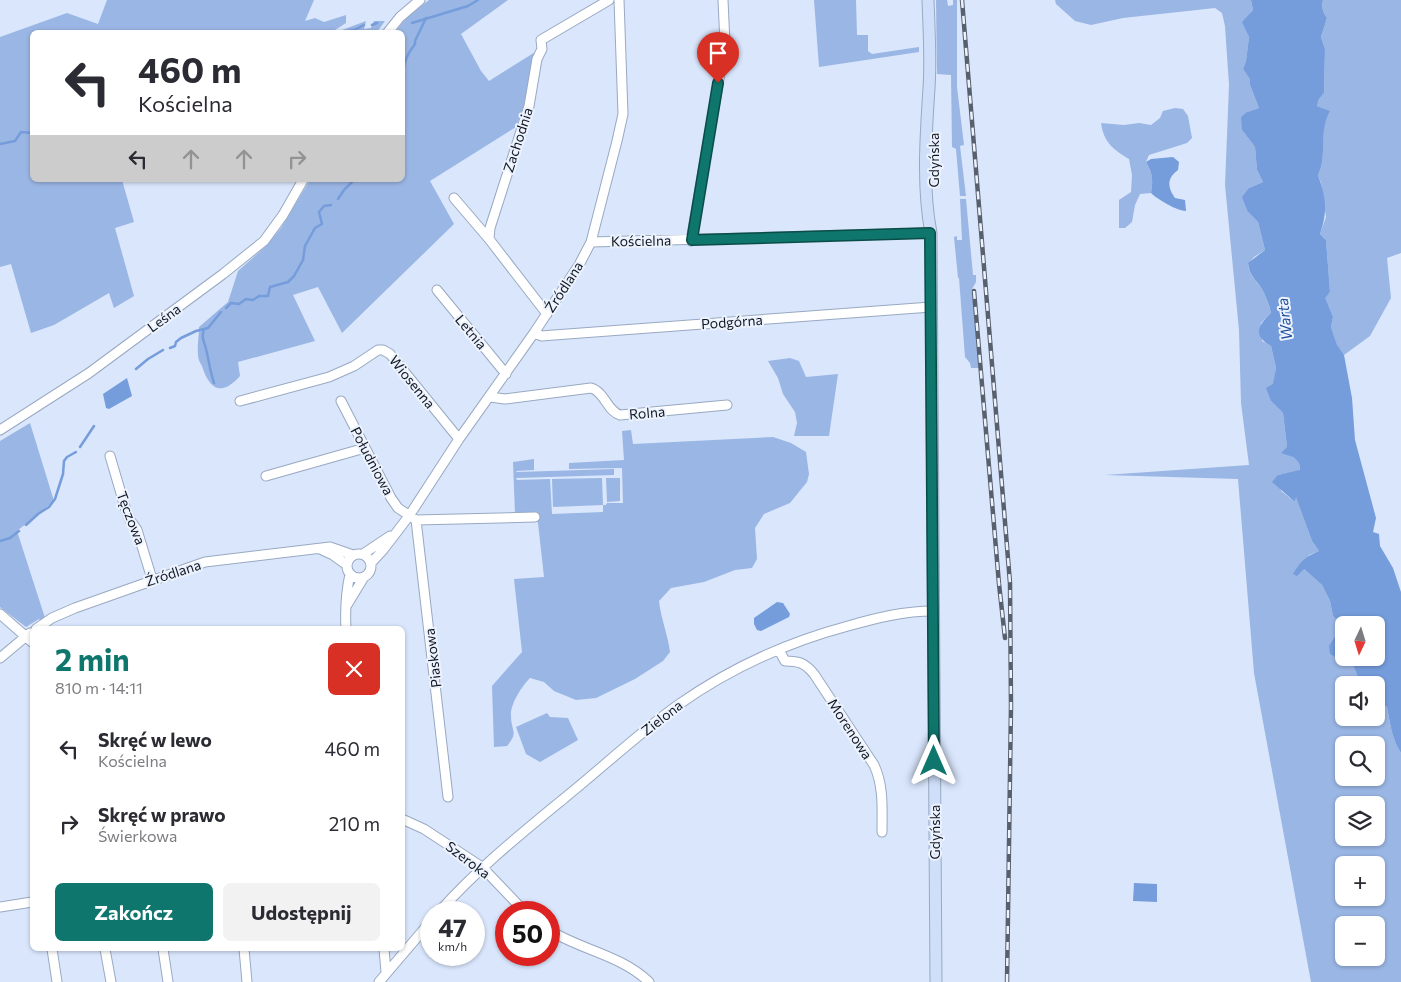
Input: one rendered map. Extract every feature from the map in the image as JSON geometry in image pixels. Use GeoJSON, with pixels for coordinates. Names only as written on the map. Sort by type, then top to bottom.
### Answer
{"type":"FeatureCollection","features":[{"type":"Feature","properties":{"kind":"main road","name":"Gdyńska"},"geometry":{"type":"LineString","coordinates":[[928,0],[927,201],[930,233],[931,307],[936,982]]}},
{"type":"Feature","properties":{"kind":"street"},"geometry":{"type":"LineString","coordinates":[[390,30],[400,17],[420,0]]}},
{"type":"Feature","properties":{"kind":"street","name":"Zachodnia"},"geometry":{"type":"LineString","coordinates":[[488,239],[529,106],[537,59],[542,49],[542,40],[610,0]]}},
{"type":"Feature","properties":{"kind":"street","name":"Źródlana"},"geometry":{"type":"LineString","coordinates":[[363,554],[395,533],[412,518],[459,439],[547,314],[579,265],[591,242],[623,114],[619,0]]}},
{"type":"Feature","properties":{"kind":"street"},"geometry":{"type":"LineString","coordinates":[[692,240],[725,44],[723,0]]}},
{"type":"Feature","properties":{"kind":"street","name":"Leśna"},"geometry":{"type":"LineString","coordinates":[[0,430],[89,373],[223,274],[264,241],[283,215],[302,182]]}},
{"type":"Feature","properties":{"kind":"street"},"geometry":{"type":"LineString","coordinates":[[454,198],[547,314]]}},
{"type":"Feature","properties":{"kind":"street","name":"Kościelna"},"geometry":{"type":"LineString","coordinates":[[591,242],[930,233]]}},
{"type":"Feature","properties":{"kind":"street","name":"Letnia"},"geometry":{"type":"LineString","coordinates":[[437,290],[506,374]]}},
{"type":"Feature","properties":{"kind":"street","name":"Podgórna"},"geometry":{"type":"LineString","coordinates":[[534,333],[542,336],[554,336],[931,307]]}},
{"type":"Feature","properties":{"kind":"street","name":"Wiosenna"},"geometry":{"type":"LineString","coordinates":[[240,401],[329,377],[354,366],[374,351],[383,350],[387,352],[459,439]]}},
{"type":"Feature","properties":{"kind":"street","name":"Rolna"},"geometry":{"type":"LineString","coordinates":[[490,397],[505,399],[591,388],[600,393],[614,413],[620,415],[727,405]]}},
{"type":"Feature","properties":{"kind":"street","name":"Południowa"},"geometry":{"type":"LineString","coordinates":[[341,401],[391,498],[398,508],[412,518]]}},
{"type":"Feature","properties":{"kind":"street"},"geometry":{"type":"LineString","coordinates":[[266,476],[364,448]]}},
{"type":"Feature","properties":{"kind":"street","name":"Tęczowa"},"geometry":{"type":"LineString","coordinates":[[110,456],[125,507],[130,520],[137,530],[152,579]]}},
{"type":"Feature","properties":{"kind":"street"},"geometry":{"type":"LineString","coordinates":[[412,518],[535,517]]}},
{"type":"Feature","properties":{"kind":"street","name":"Piaskowa"},"geometry":{"type":"LineString","coordinates":[[412,518],[448,797]]}},
{"type":"Feature","properties":{"kind":"street","name":"Źródlana"},"geometry":{"type":"LineString","coordinates":[[371,563],[395,533]]}},
{"type":"Feature","properties":{"kind":"street","name":"Źródlana"},"geometry":{"type":"LineString","coordinates":[[40,626],[52,618],[152,579],[205,562],[330,547],[353,555]]}},
{"type":"Feature","properties":{"kind":"street"},"geometry":{"type":"LineString","coordinates":[[320,549],[333,555],[357,577],[364,577]]}},
{"type":"Feature","properties":{"kind":"street"},"geometry":{"type":"LineString","coordinates":[[346,626],[346,594],[349,560],[353,555],[363,554],[371,563],[370,571],[364,577],[347,605]]}},
{"type":"Feature","properties":{"kind":"street","name":"Zielona"},"geometry":{"type":"LineString","coordinates":[[450,901],[482,867],[678,705],[718,680],[779,650],[819,634],[858,623],[912,612],[933,611]]}},
{"type":"Feature","properties":{"kind":"street"},"geometry":{"type":"LineString","coordinates":[[0,614],[30,636],[0,658]]}},
{"type":"Feature","properties":{"kind":"street","name":"Morenowa"},"geometry":{"type":"LineString","coordinates":[[779,650],[785,661],[803,663],[814,674],[874,765],[880,777],[882,832]]}},
{"type":"Feature","properties":{"kind":"street","name":"Szeroka"},"geometry":{"type":"LineString","coordinates":[[405,820],[424,828],[482,867],[514,901]]}},
{"type":"Feature","properties":{"kind":"street"},"geometry":{"type":"LineString","coordinates":[[0,907],[30,902]]}},
{"type":"Feature","properties":{"kind":"street"},"geometry":{"type":"LineString","coordinates":[[405,950],[420,933]]}},
{"type":"Feature","properties":{"kind":"street"},"geometry":{"type":"LineString","coordinates":[[560,936],[621,962],[635,970],[649,982]]}},
{"type":"Feature","properties":{"kind":"street"},"geometry":{"type":"LineString","coordinates":[[52,951],[57,982]]}},
{"type":"Feature","properties":{"kind":"street"},"geometry":{"type":"LineString","coordinates":[[106,951],[111,982]]}},
{"type":"Feature","properties":{"kind":"street"},"geometry":{"type":"LineString","coordinates":[[164,951],[168,982]]}},
{"type":"Feature","properties":{"kind":"street"},"geometry":{"type":"LineString","coordinates":[[244,951],[247,982]]}},
{"type":"Feature","properties":{"kind":"street"},"geometry":{"type":"LineString","coordinates":[[384,951],[386,972]]}},
{"type":"Feature","properties":{"kind":"street"},"geometry":{"type":"LineString","coordinates":[[379,982],[405,951]]}},
{"type":"Feature","properties":{"kind":"shaded area"},"geometry":{"type":"Polygon","coordinates":[[[107,0],[314,0],[305,21],[315,18],[324,22],[346,15],[346,23],[335,30],[30,30],[30,182],[123,182],[134,222],[115,228],[134,296],[114,308],[109,293],[54,325],[31,333],[11,264],[0,267],[0,37],[67,13],[98,24],[107,0]]]}},
{"type":"Feature","properties":{"kind":"shaded area"},"geometry":{"type":"Polygon","coordinates":[[[429,0],[508,0],[461,34],[481,71],[489,81],[540,49],[528,94],[516,127],[430,181],[454,224],[342,333],[318,287],[293,295],[315,341],[238,362],[240,376],[228,386],[217,388],[209,381],[198,358],[199,327],[228,302],[238,271],[265,247],[281,228],[309,182],[405,182],[405,30],[397,30],[407,17],[429,0]]]}},
{"type":"Feature","properties":{"kind":"shaded area"},"geometry":{"type":"Polygon","coordinates":[[[814,0],[856,0],[857,35],[868,35],[868,51],[872,54],[919,47],[919,52],[819,67],[814,0]]]}},
{"type":"Feature","properties":{"kind":"shaded area"},"geometry":{"type":"Polygon","coordinates":[[[936,0],[947,0],[948,6],[953,5],[953,0],[957,0],[957,87],[964,145],[960,146],[966,196],[960,196],[956,149],[952,147],[951,75],[937,74],[936,0]]]}},
{"type":"Feature","properties":{"kind":"shaded area"},"geometry":{"type":"Polygon","coordinates":[[[1055,0],[1251,0],[1253,10],[1243,22],[1249,37],[1243,69],[1251,79],[1250,85],[1259,108],[1247,112],[1242,130],[1255,147],[1257,170],[1263,182],[1249,188],[1248,212],[1258,222],[1265,250],[1254,257],[1248,264],[1251,275],[1262,289],[1271,313],[1261,323],[1262,341],[1271,346],[1276,368],[1271,401],[1283,413],[1287,447],[1299,463],[1300,471],[1278,475],[1281,491],[1295,502],[1296,496],[1312,541],[1319,551],[1309,555],[1304,569],[1322,585],[1330,601],[1335,618],[1335,666],[1353,666],[1358,676],[1335,676],[1335,726],[1385,726],[1385,706],[1387,707],[1393,737],[1401,753],[1401,982],[1311,982],[1254,673],[1238,479],[1105,475],[1249,465],[1241,403],[1239,330],[1225,185],[1229,85],[1225,26],[1222,13],[1215,8],[1123,18],[1091,25],[1075,21],[1056,4],[1055,0]]]}},
{"type":"Feature","properties":{"kind":"shaded area"},"geometry":{"type":"Polygon","coordinates":[[[1323,0],[1401,0],[1401,253],[1387,258],[1391,298],[1370,336],[1344,355],[1337,346],[1331,327],[1333,317],[1324,298],[1330,292],[1326,240],[1320,234],[1326,217],[1318,175],[1322,160],[1324,127],[1329,111],[1317,106],[1319,99],[1324,93],[1325,49],[1321,37],[1327,18],[1323,10],[1323,0]]]}},
{"type":"Feature","properties":{"kind":"shaded area"},"geometry":{"type":"Polygon","coordinates":[[[366,21],[364,29],[371,28],[374,21],[385,21],[378,30],[342,30],[366,21]]]}},
{"type":"Feature","properties":{"kind":"shaded area"},"geometry":{"type":"Polygon","coordinates":[[[1175,108],[1183,109],[1188,116],[1192,138],[1187,143],[1149,155],[1146,162],[1152,177],[1151,193],[1140,194],[1135,205],[1132,222],[1125,228],[1119,228],[1119,200],[1131,192],[1132,175],[1129,159],[1110,145],[1104,136],[1101,123],[1124,125],[1139,123],[1151,125],[1160,118],[1163,111],[1175,108]]]}},
{"type":"Feature","properties":{"kind":"shaded area"},"geometry":{"type":"Polygon","coordinates":[[[960,199],[966,199],[973,275],[976,275],[976,282],[972,289],[979,368],[971,368],[970,363],[965,357],[954,237],[957,236],[957,240],[962,240],[960,199]]]}},
{"type":"Feature","properties":{"kind":"shaded area"},"geometry":{"type":"Polygon","coordinates":[[[790,358],[799,361],[806,377],[838,374],[829,436],[794,436],[797,423],[795,412],[783,394],[778,378],[768,361],[790,358]]]}},
{"type":"Feature","properties":{"kind":"shaded area"},"geometry":{"type":"Polygon","coordinates":[[[30,423],[54,501],[17,531],[45,618],[41,621],[39,619],[26,627],[0,607],[0,441],[30,423]]]}},
{"type":"Feature","properties":{"kind":"shaded area"},"geometry":{"type":"Polygon","coordinates":[[[631,430],[633,444],[773,437],[791,443],[806,452],[809,474],[807,482],[790,503],[764,514],[755,528],[757,559],[752,568],[735,570],[704,582],[671,588],[659,601],[670,652],[663,661],[635,679],[596,698],[576,700],[554,691],[544,682],[530,678],[520,690],[512,706],[513,738],[507,746],[494,747],[492,686],[522,652],[514,579],[544,577],[537,514],[515,514],[513,462],[534,459],[534,470],[517,472],[614,469],[614,475],[516,478],[517,480],[550,479],[552,514],[603,512],[603,505],[607,503],[623,503],[622,468],[569,469],[569,463],[624,460],[622,431],[631,430]]]}},
{"type":"Feature","properties":{"kind":"shaded area"},"geometry":{"type":"Polygon","coordinates":[[[602,478],[603,505],[553,507],[552,479],[602,478]]]}},
{"type":"Feature","properties":{"kind":"shaded area"},"geometry":{"type":"Polygon","coordinates":[[[606,478],[620,478],[620,501],[607,502],[606,478]]]}},
{"type":"Feature","properties":{"kind":"shaded area"},"geometry":{"type":"Polygon","coordinates":[[[547,713],[550,717],[568,718],[578,740],[540,762],[526,754],[516,727],[547,713]]]}},
{"type":"Feature","properties":{"kind":"water","name":"Warta"},"geometry":{"type":"Polygon","coordinates":[[[1251,0],[1323,0],[1323,10],[1327,18],[1321,37],[1325,49],[1324,93],[1319,99],[1317,106],[1330,111],[1324,127],[1321,168],[1318,175],[1325,205],[1320,234],[1326,240],[1330,292],[1325,298],[1333,317],[1331,327],[1337,345],[1344,355],[1352,398],[1355,440],[1376,518],[1373,532],[1379,534],[1380,546],[1393,568],[1401,592],[1401,753],[1393,737],[1387,707],[1385,706],[1385,676],[1358,676],[1353,666],[1385,666],[1385,616],[1335,616],[1335,618],[1330,601],[1322,585],[1304,569],[1297,576],[1293,574],[1304,560],[1319,551],[1312,541],[1296,497],[1295,502],[1272,482],[1278,475],[1300,470],[1299,463],[1293,457],[1281,453],[1287,447],[1283,413],[1271,401],[1266,388],[1273,384],[1276,368],[1271,346],[1259,334],[1260,326],[1271,313],[1265,295],[1251,274],[1248,263],[1265,250],[1258,222],[1248,212],[1242,197],[1249,188],[1263,182],[1257,170],[1255,147],[1242,130],[1241,117],[1247,112],[1259,108],[1250,85],[1250,79],[1243,69],[1249,37],[1242,22],[1253,10],[1251,0]]]}},
{"type":"Feature","properties":{"kind":"water"},"geometry":{"type":"Polygon","coordinates":[[[1173,157],[1179,162],[1178,170],[1174,173],[1169,183],[1175,198],[1185,200],[1186,211],[1167,204],[1151,193],[1152,177],[1146,162],[1151,159],[1173,157]]]}},
{"type":"Feature","properties":{"kind":"water"},"geometry":{"type":"Polygon","coordinates":[[[127,378],[132,396],[109,409],[106,408],[103,394],[127,378]]]}},
{"type":"Feature","properties":{"kind":"water"},"geometry":{"type":"Polygon","coordinates":[[[777,602],[783,603],[790,614],[789,617],[761,631],[757,630],[754,618],[777,602]]]}},
{"type":"Feature","properties":{"kind":"water"},"geometry":{"type":"Polygon","coordinates":[[[1335,637],[1335,657],[1330,654],[1329,646],[1335,637]]]}},
{"type":"Feature","properties":{"kind":"water"},"geometry":{"type":"Polygon","coordinates":[[[1134,883],[1157,884],[1157,902],[1133,901],[1134,883]]]}},
{"type":"Feature","properties":{"kind":"waterway"},"geometry":{"type":"LineString","coordinates":[[412,23],[468,6],[478,0]]}},
{"type":"Feature","properties":{"kind":"waterway"},"geometry":{"type":"LineString","coordinates":[[405,62],[426,18]]}},
{"type":"Feature","properties":{"kind":"waterway"},"geometry":{"type":"LineString","coordinates":[[372,25],[377,23]]}},
{"type":"Feature","properties":{"kind":"waterway"},"geometry":{"type":"LineString","coordinates":[[354,30],[364,25]]}},
{"type":"Feature","properties":{"kind":"waterway"},"geometry":{"type":"LineString","coordinates":[[0,144],[15,141],[21,132],[30,133]]}},
{"type":"Feature","properties":{"kind":"waterway"},"geometry":{"type":"LineString","coordinates":[[338,199],[352,182]]}},
{"type":"Feature","properties":{"kind":"waterway"},"geometry":{"type":"LineString","coordinates":[[226,308],[231,303],[239,304],[246,299],[253,300],[259,296],[268,296],[270,287],[288,282],[294,276],[303,260],[305,246],[315,228],[322,224],[319,212],[324,206],[331,205]]}},
{"type":"Feature","properties":{"kind":"waterway"},"geometry":{"type":"LineString","coordinates":[[170,348],[175,346],[176,342],[181,338],[208,328],[221,312]]}},
{"type":"Feature","properties":{"kind":"waterway"},"geometry":{"type":"LineString","coordinates":[[204,329],[203,339],[214,383]]}},
{"type":"Feature","properties":{"kind":"waterway"},"geometry":{"type":"LineString","coordinates":[[136,369],[163,350]]}},
{"type":"Feature","properties":{"kind":"waterway"},"geometry":{"type":"LineString","coordinates":[[80,447],[94,426]]}},
{"type":"Feature","properties":{"kind":"waterway"},"geometry":{"type":"LineString","coordinates":[[26,525],[49,507],[55,499],[63,474],[64,461],[76,452]]}},
{"type":"Feature","properties":{"kind":"waterway"},"geometry":{"type":"LineString","coordinates":[[0,541],[10,538],[19,531]]}},
{"type":"Feature","properties":{"kind":"railway"},"geometry":{"type":"LineString","coordinates":[[962,0],[1010,583],[1011,706],[1007,982]]}},
{"type":"Feature","properties":{"kind":"railway"},"geometry":{"type":"LineString","coordinates":[[974,291],[1005,638]]}},
{"type":"Feature","properties":{"kind":"route"},"geometry":{"type":"LineString","coordinates":[[718,83],[692,240],[930,233],[934,761]]}}]}
